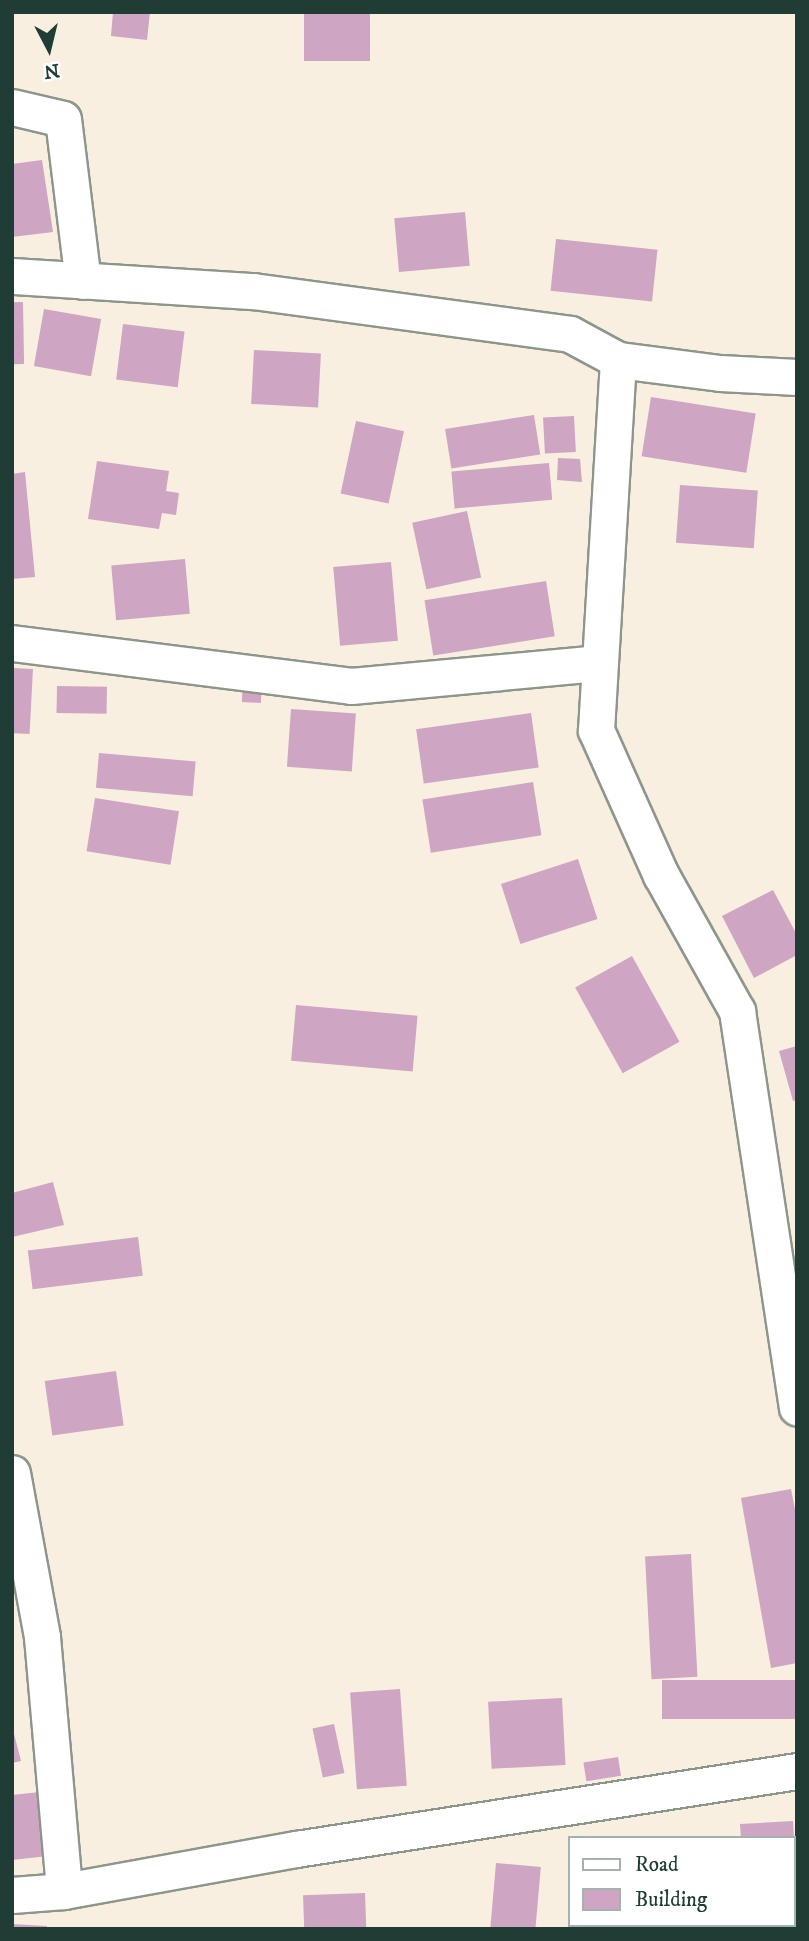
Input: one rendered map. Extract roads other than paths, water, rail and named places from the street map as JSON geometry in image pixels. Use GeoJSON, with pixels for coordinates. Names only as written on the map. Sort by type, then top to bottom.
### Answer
{"type":"FeatureCollection","features":[{"type":"Feature","properties":{"kind":"street"},"geometry":{"type":"LineString","coordinates":[[12,107],[63,119],[83,281]]}},
{"type":"Feature","properties":{"kind":"street"},"geometry":{"type":"LineString","coordinates":[[12,276],[253,291],[570,334],[618,360],[797,377]]}},
{"type":"Feature","properties":{"kind":"street"},"geometry":{"type":"LineString","coordinates":[[618,360],[596,730],[661,875],[737,1011],[797,1407]]}},
{"type":"Feature","properties":{"kind":"street"},"geometry":{"type":"LineString","coordinates":[[12,643],[351,686],[600,663]]}},
{"type":"Feature","properties":{"kind":"street"},"geometry":{"type":"LineString","coordinates":[[12,1473],[27,1639],[64,1891]]}},
{"type":"Feature","properties":{"kind":"street"},"geometry":{"type":"LineString","coordinates":[[12,1895],[64,1891],[296,1849],[797,1771]]}}]}
